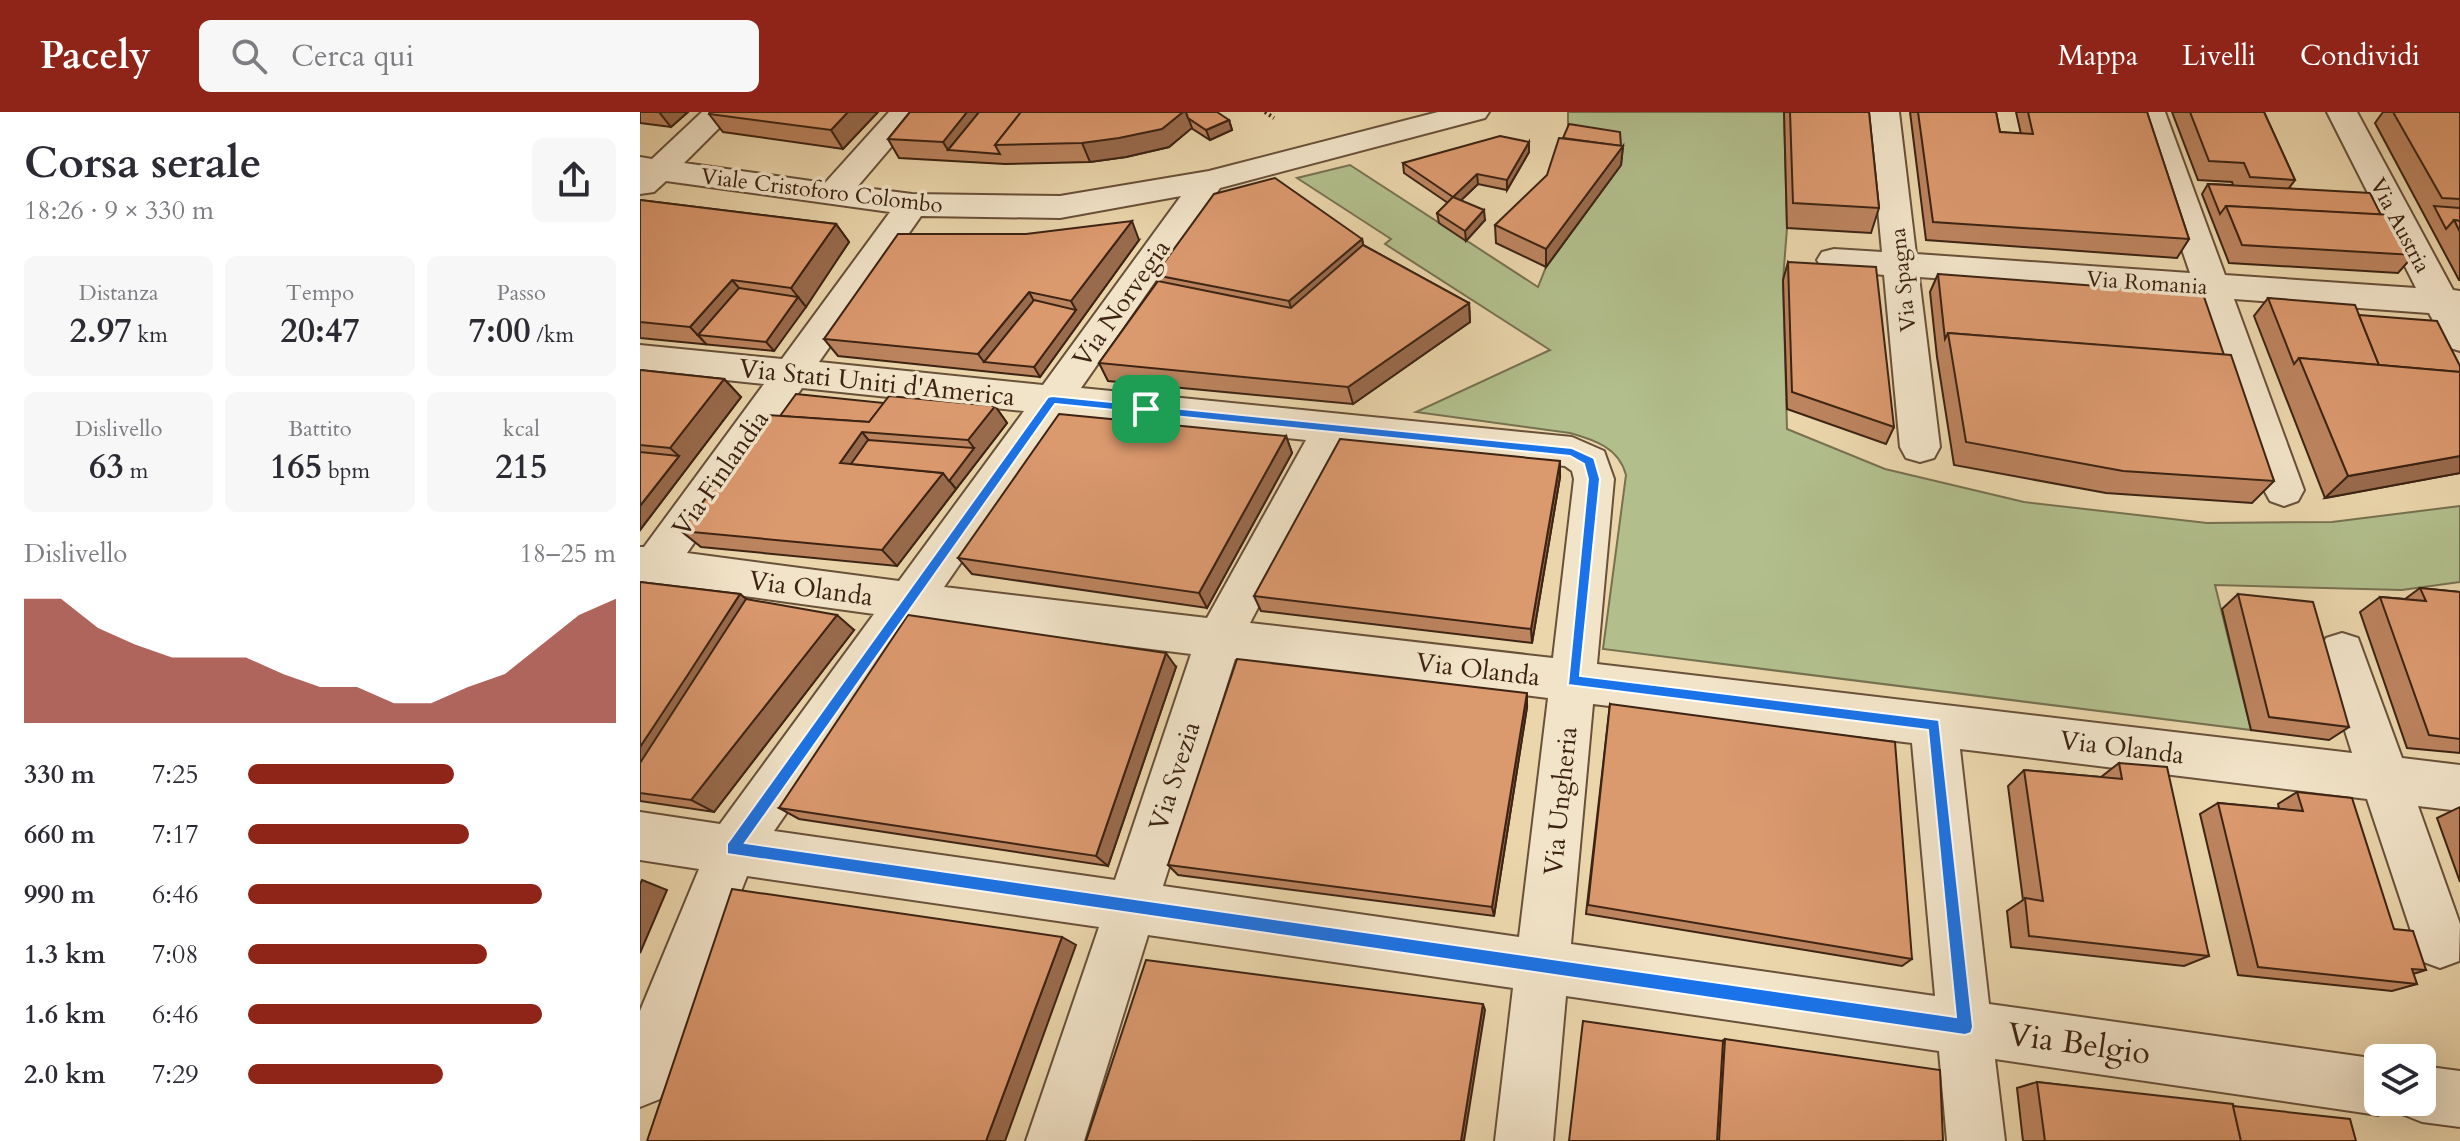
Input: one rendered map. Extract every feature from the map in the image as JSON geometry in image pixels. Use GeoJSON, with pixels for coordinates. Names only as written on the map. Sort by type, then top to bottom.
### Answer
{"type":"FeatureCollection","features":[{"type":"Feature","properties":{"kind":"street"},"geometry":{"type":"LineString","coordinates":[[646,175],[720,112]]}},
{"type":"Feature","properties":{"kind":"street"},"geometry":{"type":"LineString","coordinates":[[834,193],[906,112]]}},
{"type":"Feature","properties":{"kind":"street","name":"Viale Cristoforo Colombo"},"geometry":{"type":"LineString","coordinates":[[646,175],[834,193],[912,205],[1060,207],[1209,181],[1474,112]]}},
{"type":"Feature","properties":{"kind":"street","name":"Via Spagna"},"geometry":{"type":"LineString","coordinates":[[1884,112],[1920,447]]}},
{"type":"Feature","properties":{"kind":"street"},"geometry":{"type":"LineString","coordinates":[[2150,112],[2284,490]]}},
{"type":"Feature","properties":{"kind":"street","name":"Via Austria"},"geometry":{"type":"LineString","coordinates":[[2342,112],[2451,303],[2460,338]]}},
{"type":"Feature","properties":{"kind":"street","name":"Via Norvegia"},"geometry":{"type":"LineString","coordinates":[[640,1079],[732,849],[1209,181]]}},
{"type":"Feature","properties":{"kind":"street","name":"Via Finlandia"},"geometry":{"type":"LineString","coordinates":[[645,572],[912,205]]}},
{"type":"Feature","properties":{"kind":"street","name":"Via Romania"},"geometry":{"type":"LineString","coordinates":[[1834,260],[2451,303]]}},
{"type":"Feature","properties":{"kind":"street","name":"Via Stati Uniti d'America"},"geometry":{"type":"LineString","coordinates":[[640,358],[1572,452],[1590,462]]}},
{"type":"Feature","properties":{"kind":"street","name":"Via Svezia"},"geometry":{"type":"LineString","coordinates":[[1055,1141],[1219,638],[1332,428]]}},
{"type":"Feature","properties":{"kind":"street","name":"Via Ungheria"},"geometry":{"type":"LineString","coordinates":[[1524,1141],[1594,479],[1590,462]]}},
{"type":"Feature","properties":{"kind":"street","name":"Via Olanda"},"geometry":{"type":"LineString","coordinates":[[645,572],[911,601],[2460,788]]}},
{"type":"Feature","properties":{"kind":"street"},"geometry":{"type":"LineString","coordinates":[[2342,652],[2440,942]]}},
{"type":"Feature","properties":{"kind":"street"},"geometry":{"type":"LineString","coordinates":[[1934,724],[1976,1141]]}},
{"type":"Feature","properties":{"kind":"street","name":"Via Belgio"},"geometry":{"type":"LineString","coordinates":[[640,836],[2364,1085]]}},
{"type":"Feature","properties":{"kind":"street"},"geometry":{"type":"LineString","coordinates":[[2436,1096],[2460,1099]]}},
{"type":"Feature","properties":{"kind":"green space"},"geometry":{"type":"Polygon","coordinates":[[[1568,112],[1784,112],[1787,228],[1783,280],[1787,429],[1885,469],[2024,502],[2207,523],[2332,522],[2460,506],[2460,582],[2402,590],[2215,585],[2251,730],[1603,649],[1626,475],[1618,458],[1605,446],[1570,433],[1416,412],[1550,350],[1385,244],[1391,239],[1297,178],[1350,165],[1538,287],[1546,267],[1621,165],[1568,134],[1568,112]]]}},
{"type":"Feature","properties":{"kind":"building"},"geometry":{"type":"Polygon","coordinates":[[[710,112],[848,112],[831,130],[710,112]]]}},
{"type":"Feature","properties":{"kind":"building"},"geometry":{"type":"Polygon","coordinates":[[[910,112],[967,112],[943,142],[888,139],[910,112]]]}},
{"type":"Feature","properties":{"kind":"building"},"geometry":{"type":"Polygon","coordinates":[[[979,112],[1021,112],[995,145],[1000,154],[948,150],[979,112]]]}},
{"type":"Feature","properties":{"kind":"building"},"geometry":{"type":"Polygon","coordinates":[[[1021,112],[1183,112],[1162,129],[1119,138],[1082,143],[995,145],[1021,112]]]}},
{"type":"Feature","properties":{"kind":"building"},"geometry":{"type":"Polygon","coordinates":[[[1186,112],[1217,112],[1229,120],[1206,130],[1188,118],[1186,112]]]}},
{"type":"Feature","properties":{"kind":"building"},"geometry":{"type":"Polygon","coordinates":[[[1790,112],[1869,112],[1879,208],[1793,203],[1790,112]]]}},
{"type":"Feature","properties":{"kind":"building"},"geometry":{"type":"Polygon","coordinates":[[[1918,112],[1996,112],[2000,132],[2033,134],[2028,112],[2147,112],[2189,239],[1933,222],[1918,112]]]}},
{"type":"Feature","properties":{"kind":"building"},"geometry":{"type":"Polygon","coordinates":[[[2190,112],[2264,112],[2295,180],[2250,177],[2244,163],[2209,161],[2190,112]]]}},
{"type":"Feature","properties":{"kind":"building"},"geometry":{"type":"Polygon","coordinates":[[[2393,112],[2460,112],[2460,199],[2442,198],[2393,112]]]}},
{"type":"Feature","properties":{"kind":"building"},"geometry":{"type":"Polygon","coordinates":[[[1569,124],[1620,132],[1621,146],[1563,138],[1569,124]]]}},
{"type":"Feature","properties":{"kind":"building"},"geometry":{"type":"Polygon","coordinates":[[[1500,136],[1529,142],[1507,180],[1477,174],[1453,197],[1403,163],[1500,136]]]}},
{"type":"Feature","properties":{"kind":"building"},"geometry":{"type":"Polygon","coordinates":[[[1559,138],[1623,146],[1546,249],[1495,225],[1547,175],[1559,138]]]}},
{"type":"Feature","properties":{"kind":"building"},"geometry":{"type":"Polygon","coordinates":[[[1275,178],[1362,239],[1289,301],[1155,275],[1214,194],[1275,178]]]}},
{"type":"Feature","properties":{"kind":"building"},"geometry":{"type":"Polygon","coordinates":[[[2208,184],[2370,193],[2381,215],[2226,206],[2220,214],[2208,184]]]}},
{"type":"Feature","properties":{"kind":"building"},"geometry":{"type":"Polygon","coordinates":[[[1453,197],[1484,210],[1465,231],[1437,213],[1453,197]]]}},
{"type":"Feature","properties":{"kind":"building"},"geometry":{"type":"Polygon","coordinates":[[[640,200],[836,224],[791,288],[732,280],[690,327],[640,322],[640,200]]]}},
{"type":"Feature","properties":{"kind":"building"},"geometry":{"type":"Polygon","coordinates":[[[2226,206],[2393,215],[2414,255],[2242,245],[2226,206]]]}},
{"type":"Feature","properties":{"kind":"building"},"geometry":{"type":"Polygon","coordinates":[[[2434,206],[2460,208],[2460,221],[2454,220],[2446,229],[2434,206]]]}},
{"type":"Feature","properties":{"kind":"building"},"geometry":{"type":"Polygon","coordinates":[[[1132,221],[1071,301],[1029,292],[978,354],[824,339],[898,234],[1026,234],[1132,221]]]}},
{"type":"Feature","properties":{"kind":"building"},"geometry":{"type":"Polygon","coordinates":[[[1363,245],[1469,303],[1348,387],[1099,363],[1158,281],[1291,308],[1363,245]]]}},
{"type":"Feature","properties":{"kind":"building"},"geometry":{"type":"Polygon","coordinates":[[[1788,262],[1876,267],[1894,427],[1792,392],[1788,262]]]}},
{"type":"Feature","properties":{"kind":"building"},"geometry":{"type":"Polygon","coordinates":[[[1938,274],[2203,294],[2224,355],[1948,333],[1945,339],[1938,274]]]}},
{"type":"Feature","properties":{"kind":"building"},"geometry":{"type":"Polygon","coordinates":[[[739,288],[798,297],[766,342],[698,335],[739,288]]]}},
{"type":"Feature","properties":{"kind":"building"},"geometry":{"type":"Polygon","coordinates":[[[2268,298],[2355,305],[2379,365],[2299,358],[2294,364],[2268,298]]]}},
{"type":"Feature","properties":{"kind":"building"},"geometry":{"type":"Polygon","coordinates":[[[1034,300],[1076,310],[1034,367],[984,362],[1034,300]]]}},
{"type":"Feature","properties":{"kind":"building"},"geometry":{"type":"Polygon","coordinates":[[[2359,315],[2437,321],[2460,366],[2460,372],[2379,365],[2359,315]]]}},
{"type":"Feature","properties":{"kind":"building"},"geometry":{"type":"Polygon","coordinates":[[[1948,333],[2231,355],[2274,481],[2123,471],[1966,442],[1948,333]]]}},
{"type":"Feature","properties":{"kind":"building"},"geometry":{"type":"Polygon","coordinates":[[[2299,358],[2460,372],[2460,456],[2348,476],[2299,358]]]}},
{"type":"Feature","properties":{"kind":"building"},"geometry":{"type":"Polygon","coordinates":[[[640,370],[724,379],[670,448],[640,445],[640,370]]]}},
{"type":"Feature","properties":{"kind":"building"},"geometry":{"type":"Polygon","coordinates":[[[796,394],[884,403],[869,422],[780,416],[796,394]]]}},
{"type":"Feature","properties":{"kind":"building"},"geometry":{"type":"Polygon","coordinates":[[[889,396],[995,406],[968,440],[862,432],[840,463],[943,473],[882,550],[681,531],[768,415],[869,422],[889,396]]]}},
{"type":"Feature","properties":{"kind":"building"},"geometry":{"type":"Polygon","coordinates":[[[1059,414],[1286,436],[1199,593],[958,558],[1059,414]]]}},
{"type":"Feature","properties":{"kind":"building"},"geometry":{"type":"Polygon","coordinates":[[[1340,439],[1560,461],[1531,629],[1254,596],[1340,439]]]}},
{"type":"Feature","properties":{"kind":"building"},"geometry":{"type":"Polygon","coordinates":[[[868,440],[974,448],[949,481],[943,473],[851,464],[868,440]]]}},
{"type":"Feature","properties":{"kind":"building"},"geometry":{"type":"Polygon","coordinates":[[[640,452],[679,456],[640,506],[640,452]]]}},
{"type":"Feature","properties":{"kind":"building"},"geometry":{"type":"Polygon","coordinates":[[[640,582],[740,594],[640,747],[640,582]]]}},
{"type":"Feature","properties":{"kind":"building"},"geometry":{"type":"Polygon","coordinates":[[[2420,588],[2460,592],[2460,739],[2429,735],[2380,597],[2426,601],[2420,588]]]}},
{"type":"Feature","properties":{"kind":"building"},"geometry":{"type":"Polygon","coordinates":[[[2238,594],[2313,602],[2349,727],[2269,717],[2238,594]]]}},
{"type":"Feature","properties":{"kind":"building"},"geometry":{"type":"Polygon","coordinates":[[[746,599],[837,615],[691,800],[640,793],[640,763],[746,599]]]}},
{"type":"Feature","properties":{"kind":"building"},"geometry":{"type":"Polygon","coordinates":[[[908,615],[1166,653],[1096,856],[779,808],[908,615]]]}},
{"type":"Feature","properties":{"kind":"building"},"geometry":{"type":"Polygon","coordinates":[[[1237,659],[1527,693],[1492,907],[1168,865],[1237,659]]]}},
{"type":"Feature","properties":{"kind":"building"},"geometry":{"type":"Polygon","coordinates":[[[1610,704],[1895,742],[1912,959],[1588,905],[1610,704]]]}},
{"type":"Feature","properties":{"kind":"building"},"geometry":{"type":"Polygon","coordinates":[[[2119,763],[2167,767],[2209,956],[2029,936],[2025,898],[2043,901],[2024,770],[2122,779],[2119,763]]]}},
{"type":"Feature","properties":{"kind":"building"},"geometry":{"type":"Polygon","coordinates":[[[2297,792],[2352,798],[2394,929],[2413,931],[2426,970],[2412,969],[2417,984],[2258,967],[2218,803],[2303,811],[2297,792]]]}},
{"type":"Feature","properties":{"kind":"building"},"geometry":{"type":"Polygon","coordinates":[[[732,889],[1062,937],[986,1141],[647,1141],[732,889]]]}},
{"type":"Feature","properties":{"kind":"building"},"geometry":{"type":"Polygon","coordinates":[[[1146,960],[1483,1004],[1461,1141],[1086,1141],[1146,960]]]}},
{"type":"Feature","properties":{"kind":"building"},"geometry":{"type":"Polygon","coordinates":[[[1583,1021],[1723,1041],[1717,1141],[1569,1141],[1583,1021]]]}},
{"type":"Feature","properties":{"kind":"building"},"geometry":{"type":"Polygon","coordinates":[[[1725,1039],[1940,1070],[1943,1141],[1719,1141],[1725,1039]]]}},
{"type":"Feature","properties":{"kind":"building"},"geometry":{"type":"Polygon","coordinates":[[[2037,1082],[2233,1104],[2241,1141],[2045,1141],[2037,1082]]]}},
{"type":"Feature","properties":{"kind":"building"},"geometry":{"type":"Polygon","coordinates":[[[2233,1106],[2350,1119],[2356,1141],[2241,1141],[2233,1106]]]}},
{"type":"Feature","properties":{"kind":"route"},"geometry":{"type":"LineString","coordinates":[[1052,400],[1146,409],[1572,452],[1590,462],[1594,479],[1572,681],[1934,724],[1965,1027],[732,849],[1052,400]]}}]}
